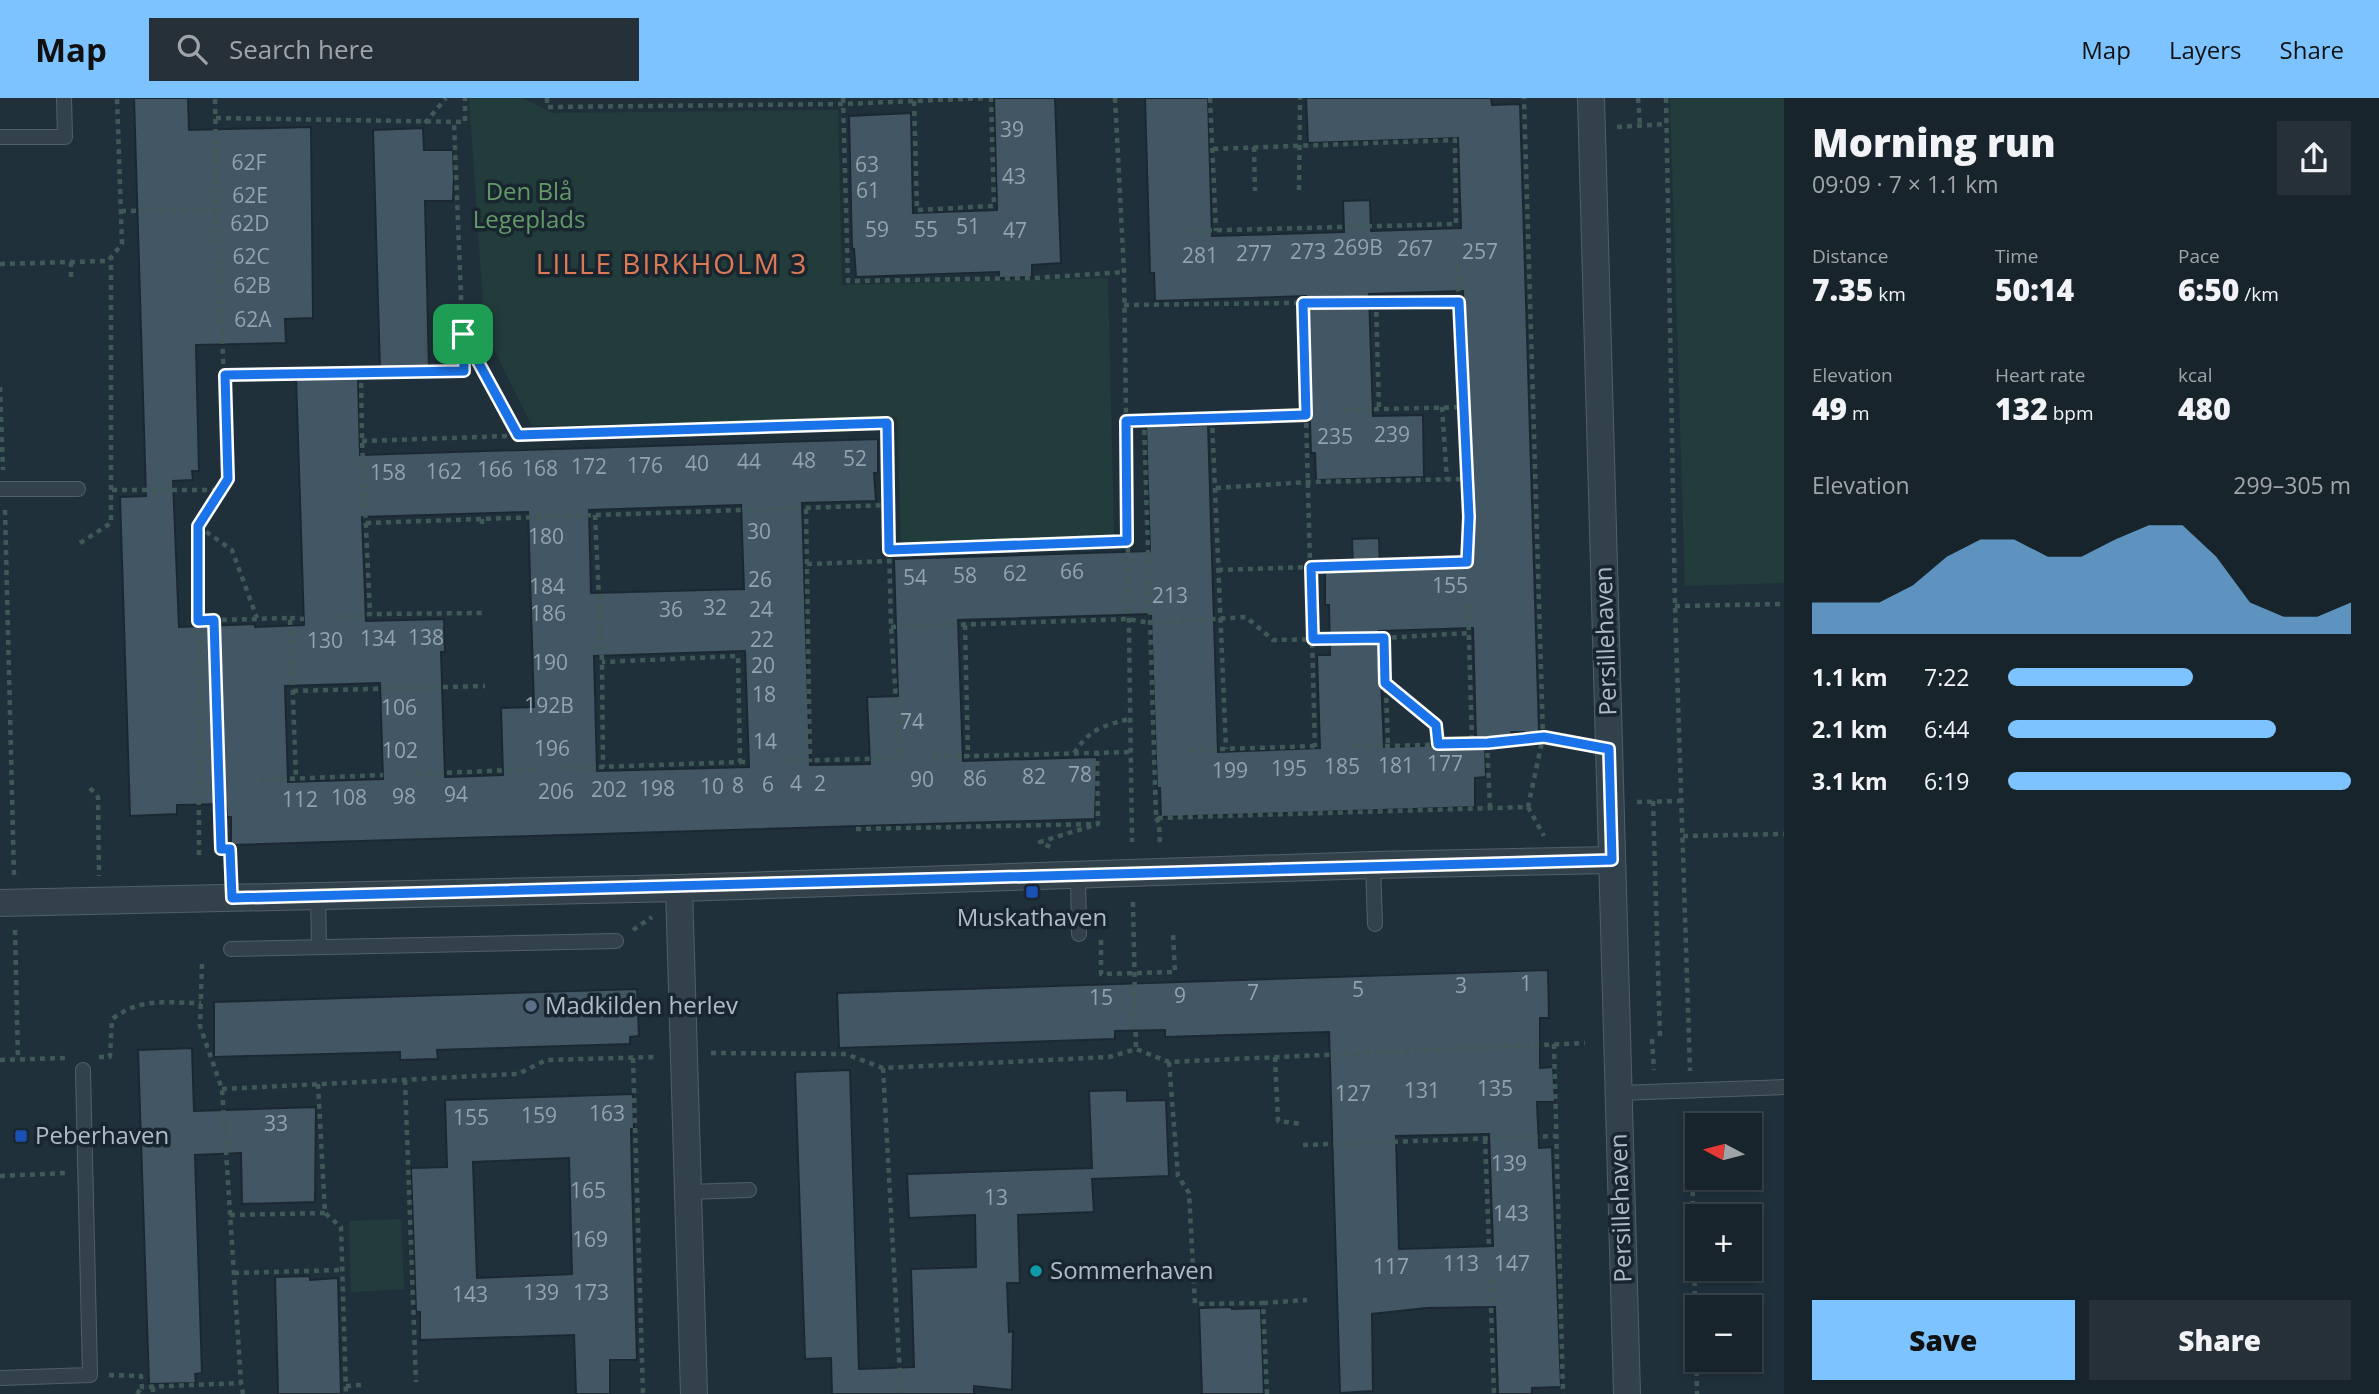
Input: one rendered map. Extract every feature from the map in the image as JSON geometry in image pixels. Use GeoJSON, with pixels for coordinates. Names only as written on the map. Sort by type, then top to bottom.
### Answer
{"type":"FeatureCollection","features":[{"type":"Feature","properties":{"kind":"street","name":"Persillehaven"},"geometry":{"type":"LineString","coordinates":[[1591,98],[1627,1394]]}},
{"type":"Feature","properties":{"kind":"street"},"geometry":{"type":"LineString","coordinates":[[7,903],[318,896],[679,893],[1078,874],[1612,860]]}},
{"type":"Feature","properties":{"kind":"street"},"geometry":{"type":"LineString","coordinates":[[679,893],[694,1394]]}},
{"type":"Feature","properties":{"kind":"lane"},"geometry":{"type":"LineString","coordinates":[[0,137],[65,137],[64,98]]}},
{"type":"Feature","properties":{"kind":"lane"},"geometry":{"type":"LineString","coordinates":[[2,489],[78,489]]}},
{"type":"Feature","properties":{"kind":"lane"},"geometry":{"type":"LineString","coordinates":[[1373,865],[1375,924]]}},
{"type":"Feature","properties":{"kind":"lane"},"geometry":{"type":"LineString","coordinates":[[1078,874],[1079,934]]}},
{"type":"Feature","properties":{"kind":"lane"},"geometry":{"type":"LineString","coordinates":[[318,896],[319,947]]}},
{"type":"Feature","properties":{"kind":"lane"},"geometry":{"type":"LineString","coordinates":[[231,949],[616,941]]}},
{"type":"Feature","properties":{"kind":"lane"},"geometry":{"type":"LineString","coordinates":[[0,1378],[90,1375],[83,1070]]}},
{"type":"Feature","properties":{"kind":"lane"},"geometry":{"type":"LineString","coordinates":[[1618,1093],[1784,1087]]}},
{"type":"Feature","properties":{"kind":"lane"},"geometry":{"type":"LineString","coordinates":[[688,1192],[749,1190]]}},
{"type":"Feature","properties":{"kind":"path"},"geometry":{"type":"LineString","coordinates":[[0,264],[108,261],[122,244],[117,98]]}},
{"type":"Feature","properties":{"kind":"path"},"geometry":{"type":"LineString","coordinates":[[199,855],[198,526],[228,479],[215,98]]}},
{"type":"Feature","properties":{"kind":"path"},"geometry":{"type":"LineString","coordinates":[[425,123],[446,98]]}},
{"type":"Feature","properties":{"kind":"path"},"geometry":{"type":"LineString","coordinates":[[216,118],[454,123],[465,122],[465,98]]}},
{"type":"Feature","properties":{"kind":"path"},"geometry":{"type":"LineString","coordinates":[[547,98],[547,107],[990,98],[994,206],[917,209],[914,101]]}},
{"type":"Feature","properties":{"kind":"path"},"geometry":{"type":"LineString","coordinates":[[1115,98],[1124,272],[1132,842]]}},
{"type":"Feature","properties":{"kind":"path"},"geometry":{"type":"LineString","coordinates":[[1210,98],[1216,231]]}},
{"type":"Feature","properties":{"kind":"path"},"geometry":{"type":"LineString","coordinates":[[1299,190],[1300,98]]}},
{"type":"Feature","properties":{"kind":"path"},"geometry":{"type":"LineString","coordinates":[[1524,98],[1544,737],[1528,807],[1538,821]]}},
{"type":"Feature","properties":{"kind":"path"},"geometry":{"type":"LineString","coordinates":[[1638,98],[1640,126]]}},
{"type":"Feature","properties":{"kind":"path"},"geometry":{"type":"LineString","coordinates":[[1666,98],[1675,606],[1691,1090],[1697,1394]]}},
{"type":"Feature","properties":{"kind":"path"},"geometry":{"type":"LineString","coordinates":[[843,101],[848,281],[1035,278],[1124,272]]}},
{"type":"Feature","properties":{"kind":"path"},"geometry":{"type":"LineString","coordinates":[[225,375],[464,371],[454,123]]}},
{"type":"Feature","properties":{"kind":"path"},"geometry":{"type":"LineString","coordinates":[[1591,129],[1667,124]]}},
{"type":"Feature","properties":{"kind":"path"},"geometry":{"type":"LineString","coordinates":[[1187,231],[1456,225],[1455,140],[1212,149]]}},
{"type":"Feature","properties":{"kind":"path"},"geometry":{"type":"LineString","coordinates":[[1254,147],[1255,191]]}},
{"type":"Feature","properties":{"kind":"path"},"geometry":{"type":"LineString","coordinates":[[121,211],[217,210]]}},
{"type":"Feature","properties":{"kind":"path"},"geometry":{"type":"LineString","coordinates":[[80,543],[111,523],[111,258]]}},
{"type":"Feature","properties":{"kind":"path"},"geometry":{"type":"LineString","coordinates":[[71,262],[71,281]]}},
{"type":"Feature","properties":{"kind":"path"},"geometry":{"type":"LineString","coordinates":[[1218,570],[1467,562],[1467,479],[1457,263]]}},
{"type":"Feature","properties":{"kind":"path"},"geometry":{"type":"LineString","coordinates":[[1376,302],[1379,410]]}},
{"type":"Feature","properties":{"kind":"path"},"geometry":{"type":"LineString","coordinates":[[1124,305],[1459,302]]}},
{"type":"Feature","properties":{"kind":"path"},"geometry":{"type":"LineString","coordinates":[[1191,750],[1317,747],[1303,303]]}},
{"type":"Feature","properties":{"kind":"path"},"geometry":{"type":"LineString","coordinates":[[463,334],[518,435]]}},
{"type":"Feature","properties":{"kind":"path"},"geometry":{"type":"LineString","coordinates":[[361,373],[370,614]]}},
{"type":"Feature","properties":{"kind":"path"},"geometry":{"type":"LineString","coordinates":[[0,387],[7,903],[18,1060]]}},
{"type":"Feature","properties":{"kind":"path"},"geometry":{"type":"LineString","coordinates":[[1442,407],[1447,480]]}},
{"type":"Feature","properties":{"kind":"path"},"geometry":{"type":"LineString","coordinates":[[1344,410],[1464,407]]}},
{"type":"Feature","properties":{"kind":"path"},"geometry":{"type":"LineString","coordinates":[[1126,421],[1307,415]]}},
{"type":"Feature","properties":{"kind":"path"},"geometry":{"type":"LineString","coordinates":[[1212,418],[1226,748]]}},
{"type":"Feature","properties":{"kind":"path"},"geometry":{"type":"LineString","coordinates":[[1144,420],[1157,820],[1528,807]]}},
{"type":"Feature","properties":{"kind":"path"},"geometry":{"type":"LineString","coordinates":[[362,441],[887,423],[891,626],[900,758],[781,761]]}},
{"type":"Feature","properties":{"kind":"path"},"geometry":{"type":"LineString","coordinates":[[1216,488],[1307,482],[1467,479]]}},
{"type":"Feature","properties":{"kind":"path"},"geometry":{"type":"LineString","coordinates":[[111,490],[221,490]]}},
{"type":"Feature","properties":{"kind":"path"},"geometry":{"type":"LineString","coordinates":[[366,523],[889,505]]}},
{"type":"Feature","properties":{"kind":"path"},"geometry":{"type":"LineString","coordinates":[[806,509],[810,762]]}},
{"type":"Feature","properties":{"kind":"path"},"geometry":{"type":"LineString","coordinates":[[595,515],[602,662],[603,767]]}},
{"type":"Feature","properties":{"kind":"path"},"geometry":{"type":"LineString","coordinates":[[482,519],[482,529]]}},
{"type":"Feature","properties":{"kind":"path"},"geometry":{"type":"LineString","coordinates":[[198,526],[232,550],[257,618]]}},
{"type":"Feature","properties":{"kind":"path"},"geometry":{"type":"LineString","coordinates":[[889,550],[1127,541]]}},
{"type":"Feature","properties":{"kind":"path"},"geometry":{"type":"LineString","coordinates":[[807,564],[889,561]]}},
{"type":"Feature","properties":{"kind":"path"},"geometry":{"type":"LineString","coordinates":[[1675,606],[1784,604]]}},
{"type":"Feature","properties":{"kind":"path"},"geometry":{"type":"LineString","coordinates":[[1468,605],[1472,743]]}},
{"type":"Feature","properties":{"kind":"path"},"geometry":{"type":"LineString","coordinates":[[337,618],[370,614],[483,613]]}},
{"type":"Feature","properties":{"kind":"path"},"geometry":{"type":"LineString","coordinates":[[891,626],[1128,619],[1150,623],[1246,617],[1273,640],[1469,633]]}},
{"type":"Feature","properties":{"kind":"path"},"geometry":{"type":"LineString","coordinates":[[290,618],[296,779]]}},
{"type":"Feature","properties":{"kind":"path"},"geometry":{"type":"LineString","coordinates":[[198,621],[304,619]]}},
{"type":"Feature","properties":{"kind":"path"},"geometry":{"type":"LineString","coordinates":[[214,620],[222,781],[221,849],[230,849],[232,898]]}},
{"type":"Feature","properties":{"kind":"path"},"geometry":{"type":"LineString","coordinates":[[965,625],[968,757]]}},
{"type":"Feature","properties":{"kind":"path"},"geometry":{"type":"LineString","coordinates":[[1384,638],[1388,746]]}},
{"type":"Feature","properties":{"kind":"path"},"geometry":{"type":"LineString","coordinates":[[602,662],[738,656],[740,762]]}},
{"type":"Feature","properties":{"kind":"path"},"geometry":{"type":"LineString","coordinates":[[1385,683],[1436,725],[1438,744]]}},
{"type":"Feature","properties":{"kind":"path"},"geometry":{"type":"LineString","coordinates":[[293,691],[485,686]]}},
{"type":"Feature","properties":{"kind":"path"},"geometry":{"type":"LineString","coordinates":[[1073,754],[1085,736],[1129,719]]}},
{"type":"Feature","properties":{"kind":"path"},"geometry":{"type":"LineString","coordinates":[[1355,747],[1488,743],[1544,737],[1609,749]]}},
{"type":"Feature","properties":{"kind":"path"},"geometry":{"type":"LineString","coordinates":[[1488,743],[1490,808]]}},
{"type":"Feature","properties":{"kind":"path"},"geometry":{"type":"LineString","coordinates":[[934,757],[1130,752]]}},
{"type":"Feature","properties":{"kind":"path"},"geometry":{"type":"LineString","coordinates":[[1097,753],[1098,824]]}},
{"type":"Feature","properties":{"kind":"path"},"geometry":{"type":"LineString","coordinates":[[569,768],[748,762]]}},
{"type":"Feature","properties":{"kind":"path"},"geometry":{"type":"LineString","coordinates":[[417,774],[536,769]]}},
{"type":"Feature","properties":{"kind":"path"},"geometry":{"type":"LineString","coordinates":[[260,780],[383,775]]}},
{"type":"Feature","properties":{"kind":"path"},"geometry":{"type":"LineString","coordinates":[[90,788],[98,797],[100,901]]}},
{"type":"Feature","properties":{"kind":"path"},"geometry":{"type":"LineString","coordinates":[[1653,801],[1660,1038]]}},
{"type":"Feature","properties":{"kind":"path"},"geometry":{"type":"LineString","coordinates":[[1610,803],[1681,801]]}},
{"type":"Feature","properties":{"kind":"path"},"geometry":{"type":"LineString","coordinates":[[856,829],[1098,824]]}},
{"type":"Feature","properties":{"kind":"path"},"geometry":{"type":"LineString","coordinates":[[1052,848],[1040,842],[1098,824]]}},
{"type":"Feature","properties":{"kind":"path"},"geometry":{"type":"LineString","coordinates":[[1683,836],[1784,834]]}},
{"type":"Feature","properties":{"kind":"path"},"geometry":{"type":"LineString","coordinates":[[616,941],[679,893]]}},
{"type":"Feature","properties":{"kind":"path"},"geometry":{"type":"LineString","coordinates":[[1133,902],[1136,1049]]}},
{"type":"Feature","properties":{"kind":"path"},"geometry":{"type":"LineString","coordinates":[[1101,933],[1101,974],[1133,975],[1175,972],[1173,934]]}},
{"type":"Feature","properties":{"kind":"path"},"geometry":{"type":"LineString","coordinates":[[202,964],[201,1026],[222,1089],[243,1394]]}},
{"type":"Feature","properties":{"kind":"path"},"geometry":{"type":"LineString","coordinates":[[96,1058],[110,1057],[112,1019],[126,1008],[146,1002],[201,1003]]}},
{"type":"Feature","properties":{"kind":"path"},"geometry":{"type":"LineString","coordinates":[[1652,1039],[1653,1070],[1666,1069]]}},
{"type":"Feature","properties":{"kind":"path"},"geometry":{"type":"LineString","coordinates":[[710,1053],[846,1054],[883,1068],[1109,1057],[1136,1049],[1170,1062],[1585,1042]]}},
{"type":"Feature","properties":{"kind":"path"},"geometry":{"type":"LineString","coordinates":[[1554,1044],[1563,1394]]}},
{"type":"Feature","properties":{"kind":"path"},"geometry":{"type":"LineString","coordinates":[[222,1089],[518,1074],[546,1060],[656,1057]]}},
{"type":"Feature","properties":{"kind":"path"},"geometry":{"type":"LineString","coordinates":[[1275,1057],[1278,1121],[1302,1124]]}},
{"type":"Feature","properties":{"kind":"path"},"geometry":{"type":"LineString","coordinates":[[0,1060],[68,1058]]}},
{"type":"Feature","properties":{"kind":"path"},"geometry":{"type":"LineString","coordinates":[[633,1058],[643,1394]]}},
{"type":"Feature","properties":{"kind":"path"},"geometry":{"type":"LineString","coordinates":[[1170,1062],[1178,1176],[1189,1193],[1195,1304],[1307,1300]]}},
{"type":"Feature","properties":{"kind":"path"},"geometry":{"type":"LineString","coordinates":[[883,1068],[901,1394]]}},
{"type":"Feature","properties":{"kind":"path"},"geometry":{"type":"LineString","coordinates":[[405,1080],[416,1382]]}},
{"type":"Feature","properties":{"kind":"path"},"geometry":{"type":"LineString","coordinates":[[318,1084],[325,1213]]}},
{"type":"Feature","properties":{"kind":"path"},"geometry":{"type":"LineString","coordinates":[[1303,1145],[1556,1136]]}},
{"type":"Feature","properties":{"kind":"path"},"geometry":{"type":"LineString","coordinates":[[1485,1139],[1489,1246]]}},
{"type":"Feature","properties":{"kind":"path"},"geometry":{"type":"LineString","coordinates":[[0,1176],[86,1172]]}},
{"type":"Feature","properties":{"kind":"path"},"geometry":{"type":"LineString","coordinates":[[230,1215],[325,1213],[341,1227],[346,1394]]}},
{"type":"Feature","properties":{"kind":"path"},"geometry":{"type":"LineString","coordinates":[[234,1273],[342,1270]]}},
{"type":"Feature","properties":{"kind":"path"},"geometry":{"type":"LineString","coordinates":[[1490,1278],[1494,1394]]}},
{"type":"Feature","properties":{"kind":"path"},"geometry":{"type":"LineString","coordinates":[[1264,1303],[1267,1394]]}},
{"type":"Feature","properties":{"kind":"path"},"geometry":{"type":"LineString","coordinates":[[90,1375],[141,1376],[142,1387],[137,1394]]}},
{"type":"Feature","properties":{"kind":"path"},"geometry":{"type":"LineString","coordinates":[[142,1387],[241,1382]]}},
{"type":"Feature","properties":{"kind":"path"},"geometry":{"type":"LineString","coordinates":[[346,1386],[361,1385]]}},
{"type":"Feature","properties":{"kind":"path"},"geometry":{"type":"LineString","coordinates":[[153,1387],[153,1394]]}},
{"type":"Feature","properties":{"kind":"green space","name":"Den Blå Legeplads"},"geometry":{"type":"Polygon","coordinates":[[[469,98],[522,98],[553,113],[838,110],[842,285],[1108,278],[1114,535],[901,543],[897,418],[532,426],[485,331],[469,98]]]}},
{"type":"Feature","properties":{"kind":"green space"},"geometry":{"type":"Polygon","coordinates":[[[1670,98],[1784,98],[1784,583],[1685,586],[1670,98]]]}},
{"type":"Feature","properties":{"kind":"green space"},"geometry":{"type":"Polygon","coordinates":[[[401,1219],[404,1289],[351,1292],[349,1221],[401,1219]]]}},
{"type":"Feature","properties":{"kind":"building"},"geometry":{"type":"Polygon","coordinates":[[[134,98],[188,98],[189,130],[311,127],[313,318],[285,319],[286,343],[196,345],[199,471],[192,471],[193,480],[173,481],[179,627],[304,625],[296,376],[358,378],[360,455],[878,439],[878,473],[874,473],[876,501],[802,503],[810,765],[870,764],[867,697],[898,696],[894,559],[1150,551],[1146,424],[1208,425],[1218,752],[1320,748],[1317,655],[1330,655],[1325,571],[1353,570],[1352,539],[1379,538],[1380,569],[1471,566],[1463,291],[1369,294],[1373,416],[1423,415],[1424,477],[1316,480],[1315,453],[1311,453],[1306,296],[1155,301],[1154,273],[1150,273],[1145,98],[1208,98],[1212,236],[1344,232],[1343,201],[1370,200],[1371,231],[1461,228],[1458,138],[1308,143],[1306,98],[1491,98],[1492,105],[1520,104],[1539,732],[1511,732],[1511,737],[1476,738],[1473,628],[1379,631],[1384,747],[1485,744],[1486,777],[1475,778],[1475,807],[1161,817],[1160,788],[1157,788],[1151,614],[958,620],[963,761],[1097,757],[1095,819],[231,845],[231,817],[227,817],[226,804],[177,805],[177,814],[130,816],[120,497],[146,496],[134,98]],[[741,505],[589,510],[591,593],[744,589],[741,505]],[[528,512],[362,517],[366,621],[444,619],[445,652],[441,652],[445,777],[503,775],[501,708],[534,707],[528,512]],[[745,651],[594,656],[597,771],[749,767],[745,651]],[[380,683],[285,686],[288,782],[383,779],[380,683]]]}},
{"type":"Feature","properties":{"kind":"building"},"geometry":{"type":"Polygon","coordinates":[[[994,98],[1055,98],[1061,263],[1032,265],[1032,277],[999,278],[999,272],[856,277],[852,249],[849,116],[911,113],[913,213],[997,210],[994,98]]]}},
{"type":"Feature","properties":{"kind":"building"},"geometry":{"type":"Polygon","coordinates":[[[423,128],[424,150],[453,150],[454,178],[453,201],[425,201],[429,369],[380,370],[373,130],[423,128]]]}},
{"type":"Feature","properties":{"kind":"building"},"geometry":{"type":"Polygon","coordinates":[[[1548,970],[1549,1018],[1540,1018],[1540,1068],[1553,1067],[1555,1102],[1537,1102],[1539,1148],[1552,1147],[1561,1387],[1532,1388],[1532,1394],[1498,1394],[1495,1307],[1427,1308],[1372,1314],[1373,1391],[1340,1393],[1329,1032],[1165,1037],[1165,1030],[1115,1031],[1115,1039],[839,1048],[837,993],[1548,970]],[[1489,1134],[1396,1136],[1399,1249],[1493,1246],[1489,1134]]]}},
{"type":"Feature","properties":{"kind":"building"},"geometry":{"type":"Polygon","coordinates":[[[637,989],[639,1036],[630,1037],[630,1044],[437,1050],[438,1059],[400,1060],[400,1052],[214,1057],[214,1002],[637,989]]]}},
{"type":"Feature","properties":{"kind":"building"},"geometry":{"type":"Polygon","coordinates":[[[192,1048],[194,1111],[316,1107],[315,1202],[242,1204],[241,1153],[195,1155],[202,1373],[195,1374],[196,1383],[149,1384],[138,1050],[192,1048]]]}},
{"type":"Feature","properties":{"kind":"building"},"geometry":{"type":"Polygon","coordinates":[[[850,1070],[859,1369],[914,1367],[911,1269],[976,1267],[975,1215],[909,1218],[907,1174],[1092,1168],[1089,1091],[1127,1090],[1127,1101],[1166,1100],[1169,1176],[1092,1179],[1094,1212],[1018,1215],[1020,1283],[1007,1283],[1009,1332],[1013,1331],[1012,1390],[974,1386],[974,1394],[832,1394],[831,1358],[805,1359],[795,1072],[850,1070]]]}},
{"type":"Feature","properties":{"kind":"building"},"geometry":{"type":"Polygon","coordinates":[[[633,1094],[634,1129],[631,1129],[637,1360],[610,1360],[610,1394],[576,1394],[574,1335],[420,1340],[420,1312],[416,1312],[411,1168],[447,1167],[445,1100],[633,1094]],[[569,1158],[473,1162],[477,1278],[572,1274],[569,1158]]]}},
{"type":"Feature","properties":{"kind":"building"},"geometry":{"type":"Polygon","coordinates":[[[310,1276],[310,1280],[338,1278],[341,1394],[278,1394],[275,1277],[310,1276]]]}},
{"type":"Feature","properties":{"kind":"building"},"geometry":{"type":"Polygon","coordinates":[[[1199,1308],[1261,1308],[1264,1394],[1202,1394],[1199,1308]]]}},
{"type":"Feature","properties":{"kind":"place","name":"Muskathaven"},"geometry":{"type":"Point","coordinates":[1032,892]}},
{"type":"Feature","properties":{"kind":"place","name":"Madkilden herlev"},"geometry":{"type":"Point","coordinates":[531,1006]}},
{"type":"Feature","properties":{"kind":"place","name":"Peberhaven"},"geometry":{"type":"Point","coordinates":[21,1136]}},
{"type":"Feature","properties":{"kind":"place","name":"Sommerhaven"},"geometry":{"type":"Point","coordinates":[1036,1271]}},
{"type":"Feature","properties":{"kind":"district","name":"LILLE BIRKHOLM 3"},"geometry":{"type":"Point","coordinates":[672,264]}},
{"type":"Feature","properties":{"kind":"route"},"geometry":{"type":"LineString","coordinates":[[1459,302],[1469,517],[1467,562],[1311,567],[1313,639],[1384,638],[1385,683],[1436,725],[1438,744],[1488,743],[1544,737],[1609,749],[1612,860],[1373,865],[679,888],[232,898],[230,849],[221,849],[214,620],[198,621],[198,526],[228,479],[225,375],[464,371],[463,334],[518,435],[887,423],[889,550],[1127,541],[1126,421],[1306,415],[1303,303],[1459,302]]}}]}
